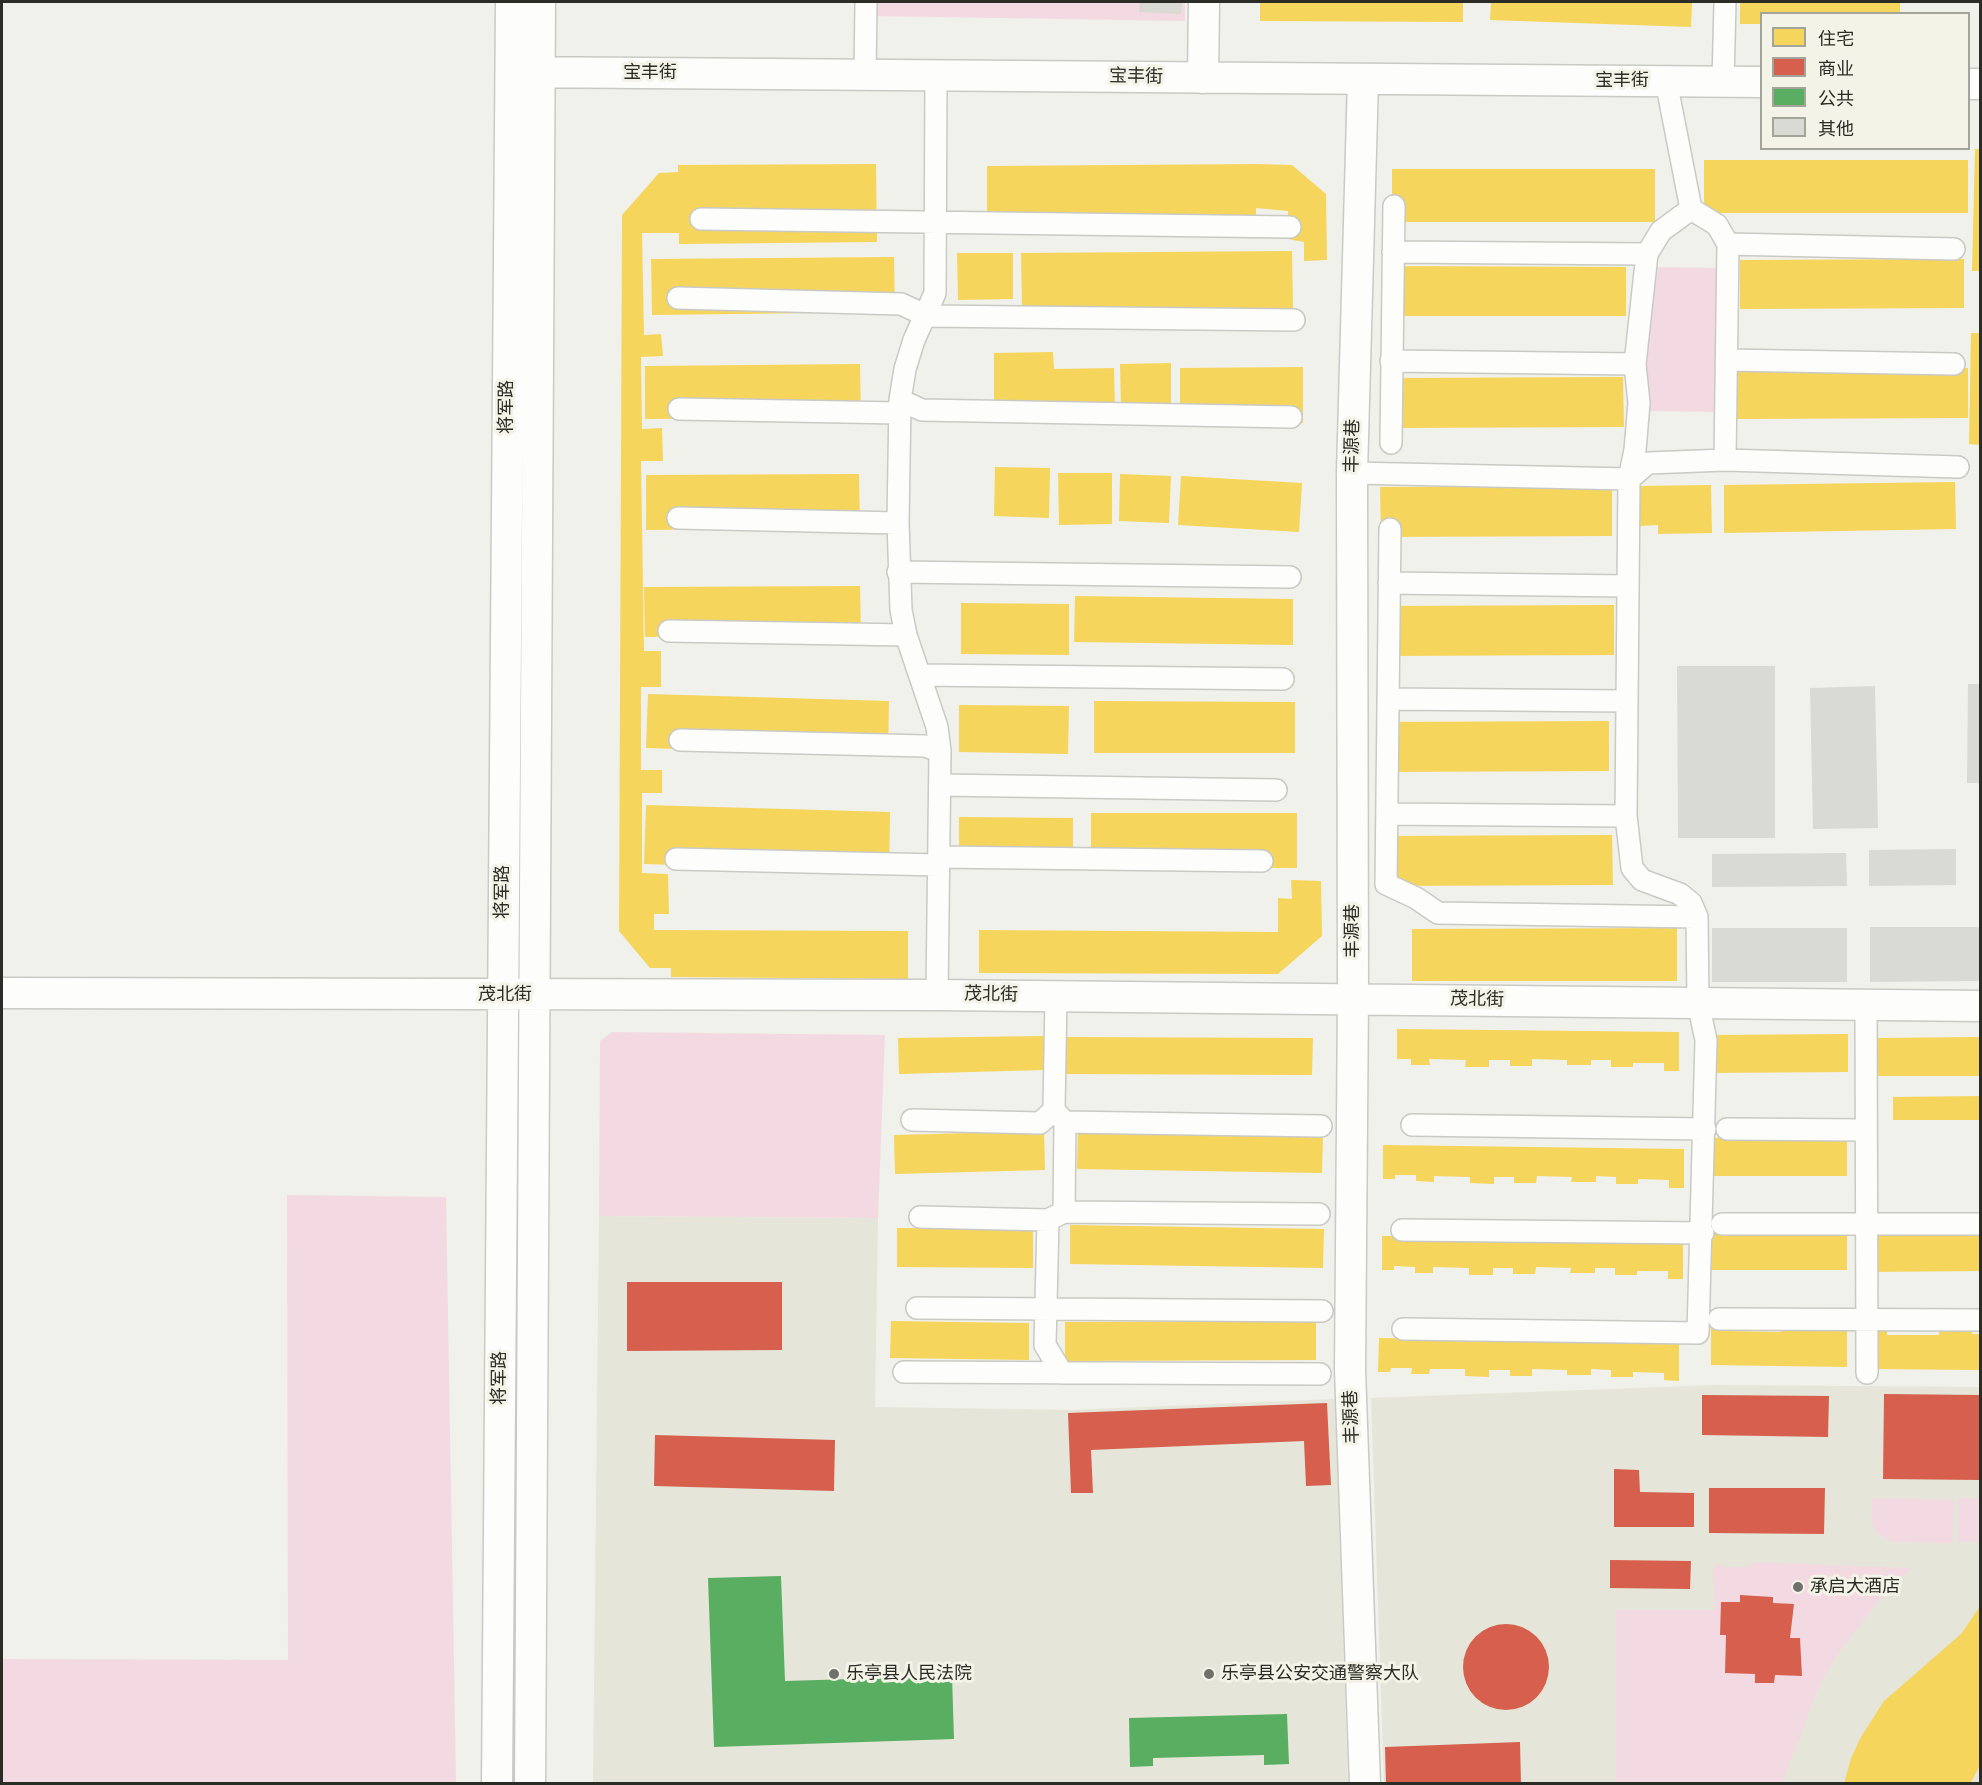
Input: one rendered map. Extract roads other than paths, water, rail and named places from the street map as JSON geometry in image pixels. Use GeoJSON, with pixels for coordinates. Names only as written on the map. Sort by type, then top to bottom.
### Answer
{"type":"FeatureCollection","features":[{"type":"Feature","properties":{"kind":"street","name":"将军路"},"geometry":{"type":"LineString","coordinates":[[497,1784],[511,2]]}},
{"type":"Feature","properties":{"kind":"street","name":"将军路"},"geometry":{"type":"LineString","coordinates":[[530,1784],[532,995],[540,2]]}},
{"type":"Feature","properties":{"kind":"street"},"geometry":{"type":"LineString","coordinates":[[865,75],[866,2]]}},
{"type":"Feature","properties":{"kind":"street"},"geometry":{"type":"LineString","coordinates":[[1203,78],[1204,2]]}},
{"type":"Feature","properties":{"kind":"street"},"geometry":{"type":"LineString","coordinates":[[1723,82],[1725,2]]}},
{"type":"Feature","properties":{"kind":"street","name":"宝丰街"},"geometry":{"type":"LineString","coordinates":[[510,72],[1760,82]]}},
{"type":"Feature","properties":{"kind":"street"},"geometry":{"type":"LineString","coordinates":[[936,75],[935,293],[927,316],[914,340],[905,369],[899,406],[898,572],[906,635],[937,727],[940,751],[937,994]]}},
{"type":"Feature","properties":{"kind":"street","name":"丰源巷"},"geometry":{"type":"LineString","coordinates":[[1363,79],[1352,473],[1353,997],[1350,1370],[1365,1784]]}},
{"type":"Feature","properties":{"kind":"street"},"geometry":{"type":"LineString","coordinates":[[1666,81],[1691,209],[1717,225],[1728,244],[1725,460]]}},
{"type":"Feature","properties":{"kind":"street"},"geometry":{"type":"LineString","coordinates":[[1391,443],[1394,206]]}},
{"type":"Feature","properties":{"kind":"street"},"geometry":{"type":"LineString","coordinates":[[1403,1329],[1698,1333],[1703,1233],[1706,1040],[1698,1003],[1697,916],[1691,903],[1680,894],[1642,880],[1632,868],[1626,816],[1626,586],[1629,479],[1635,450],[1639,403],[1635,364],[1647,254],[1661,231],[1691,209]]}},
{"type":"Feature","properties":{"kind":"street"},"geometry":{"type":"LineString","coordinates":[[701,219],[1290,226]]}},
{"type":"Feature","properties":{"kind":"street"},"geometry":{"type":"LineString","coordinates":[[1728,244],[1954,249]]}},
{"type":"Feature","properties":{"kind":"street"},"geometry":{"type":"LineString","coordinates":[[1393,252],[1647,254]]}},
{"type":"Feature","properties":{"kind":"street"},"geometry":{"type":"LineString","coordinates":[[678,298],[901,304],[927,316],[1294,320]]}},
{"type":"Feature","properties":{"kind":"street"},"geometry":{"type":"LineString","coordinates":[[1727,360],[1954,364]]}},
{"type":"Feature","properties":{"kind":"street"},"geometry":{"type":"LineString","coordinates":[[1391,361],[1635,364]]}},
{"type":"Feature","properties":{"kind":"street"},"geometry":{"type":"LineString","coordinates":[[679,409],[899,406],[922,410],[1291,417]]}},
{"type":"Feature","properties":{"kind":"street"},"geometry":{"type":"LineString","coordinates":[[1352,473],[1629,479],[1648,464],[1725,460],[1958,467]]}},
{"type":"Feature","properties":{"kind":"street"},"geometry":{"type":"LineString","coordinates":[[678,518],[898,523]]}},
{"type":"Feature","properties":{"kind":"street"},"geometry":{"type":"LineString","coordinates":[[1390,529],[1386,884],[1416,898],[1438,914],[1697,916]]}},
{"type":"Feature","properties":{"kind":"street"},"geometry":{"type":"LineString","coordinates":[[898,572],[1290,578]]}},
{"type":"Feature","properties":{"kind":"street"},"geometry":{"type":"LineString","coordinates":[[1389,582],[1626,586]]}},
{"type":"Feature","properties":{"kind":"street"},"geometry":{"type":"LineString","coordinates":[[669,632],[906,635]]}},
{"type":"Feature","properties":{"kind":"street"},"geometry":{"type":"LineString","coordinates":[[921,675],[1283,679]]}},
{"type":"Feature","properties":{"kind":"street"},"geometry":{"type":"LineString","coordinates":[[1389,699],[1626,701]]}},
{"type":"Feature","properties":{"kind":"street"},"geometry":{"type":"LineString","coordinates":[[680,740],[925,746],[940,751]]}},
{"type":"Feature","properties":{"kind":"street"},"geometry":{"type":"LineString","coordinates":[[940,785],[1276,790]]}},
{"type":"Feature","properties":{"kind":"street"},"geometry":{"type":"LineString","coordinates":[[1388,814],[1626,816]]}},
{"type":"Feature","properties":{"kind":"street"},"geometry":{"type":"LineString","coordinates":[[676,859],[1262,861]]}},
{"type":"Feature","properties":{"kind":"street","name":"茂北街"},"geometry":{"type":"LineString","coordinates":[[2,993],[937,994],[1980,1006]]}},
{"type":"Feature","properties":{"kind":"street"},"geometry":{"type":"LineString","coordinates":[[1056,996],[1060,1116],[1056,1216],[1046,1310],[1045,1345],[1062,1373]]}},
{"type":"Feature","properties":{"kind":"street"},"geometry":{"type":"LineString","coordinates":[[1866,1005],[1867,1373]]}},
{"type":"Feature","properties":{"kind":"street"},"geometry":{"type":"LineString","coordinates":[[912,1120],[1040,1123],[1060,1116],[1321,1126]]}},
{"type":"Feature","properties":{"kind":"street"},"geometry":{"type":"LineString","coordinates":[[1412,1125],[1704,1129]]}},
{"type":"Feature","properties":{"kind":"street"},"geometry":{"type":"LineString","coordinates":[[1727,1129],[1866,1130]]}},
{"type":"Feature","properties":{"kind":"street"},"geometry":{"type":"LineString","coordinates":[[920,1217],[1319,1214]]}},
{"type":"Feature","properties":{"kind":"street"},"geometry":{"type":"LineString","coordinates":[[1722,1224],[1980,1224]]}},
{"type":"Feature","properties":{"kind":"street"},"geometry":{"type":"LineString","coordinates":[[1402,1230],[1703,1233]]}},
{"type":"Feature","properties":{"kind":"street"},"geometry":{"type":"LineString","coordinates":[[917,1308],[1322,1311]]}},
{"type":"Feature","properties":{"kind":"street"},"geometry":{"type":"LineString","coordinates":[[1719,1319],[1980,1320]]}},
{"type":"Feature","properties":{"kind":"street"},"geometry":{"type":"LineString","coordinates":[[904,1372],[1320,1374]]}},
{"type":"Feature","properties":{"kind":"place","name":"承启大酒店"},"geometry":{"type":"Point","coordinates":[1798,1587]}},
{"type":"Feature","properties":{"kind":"place","name":"乐亭县人民法院"},"geometry":{"type":"Point","coordinates":[834,1674]}},
{"type":"Feature","properties":{"kind":"place","name":"乐亭县公安交通警察大队"},"geometry":{"type":"Point","coordinates":[1209,1674]}}]}
